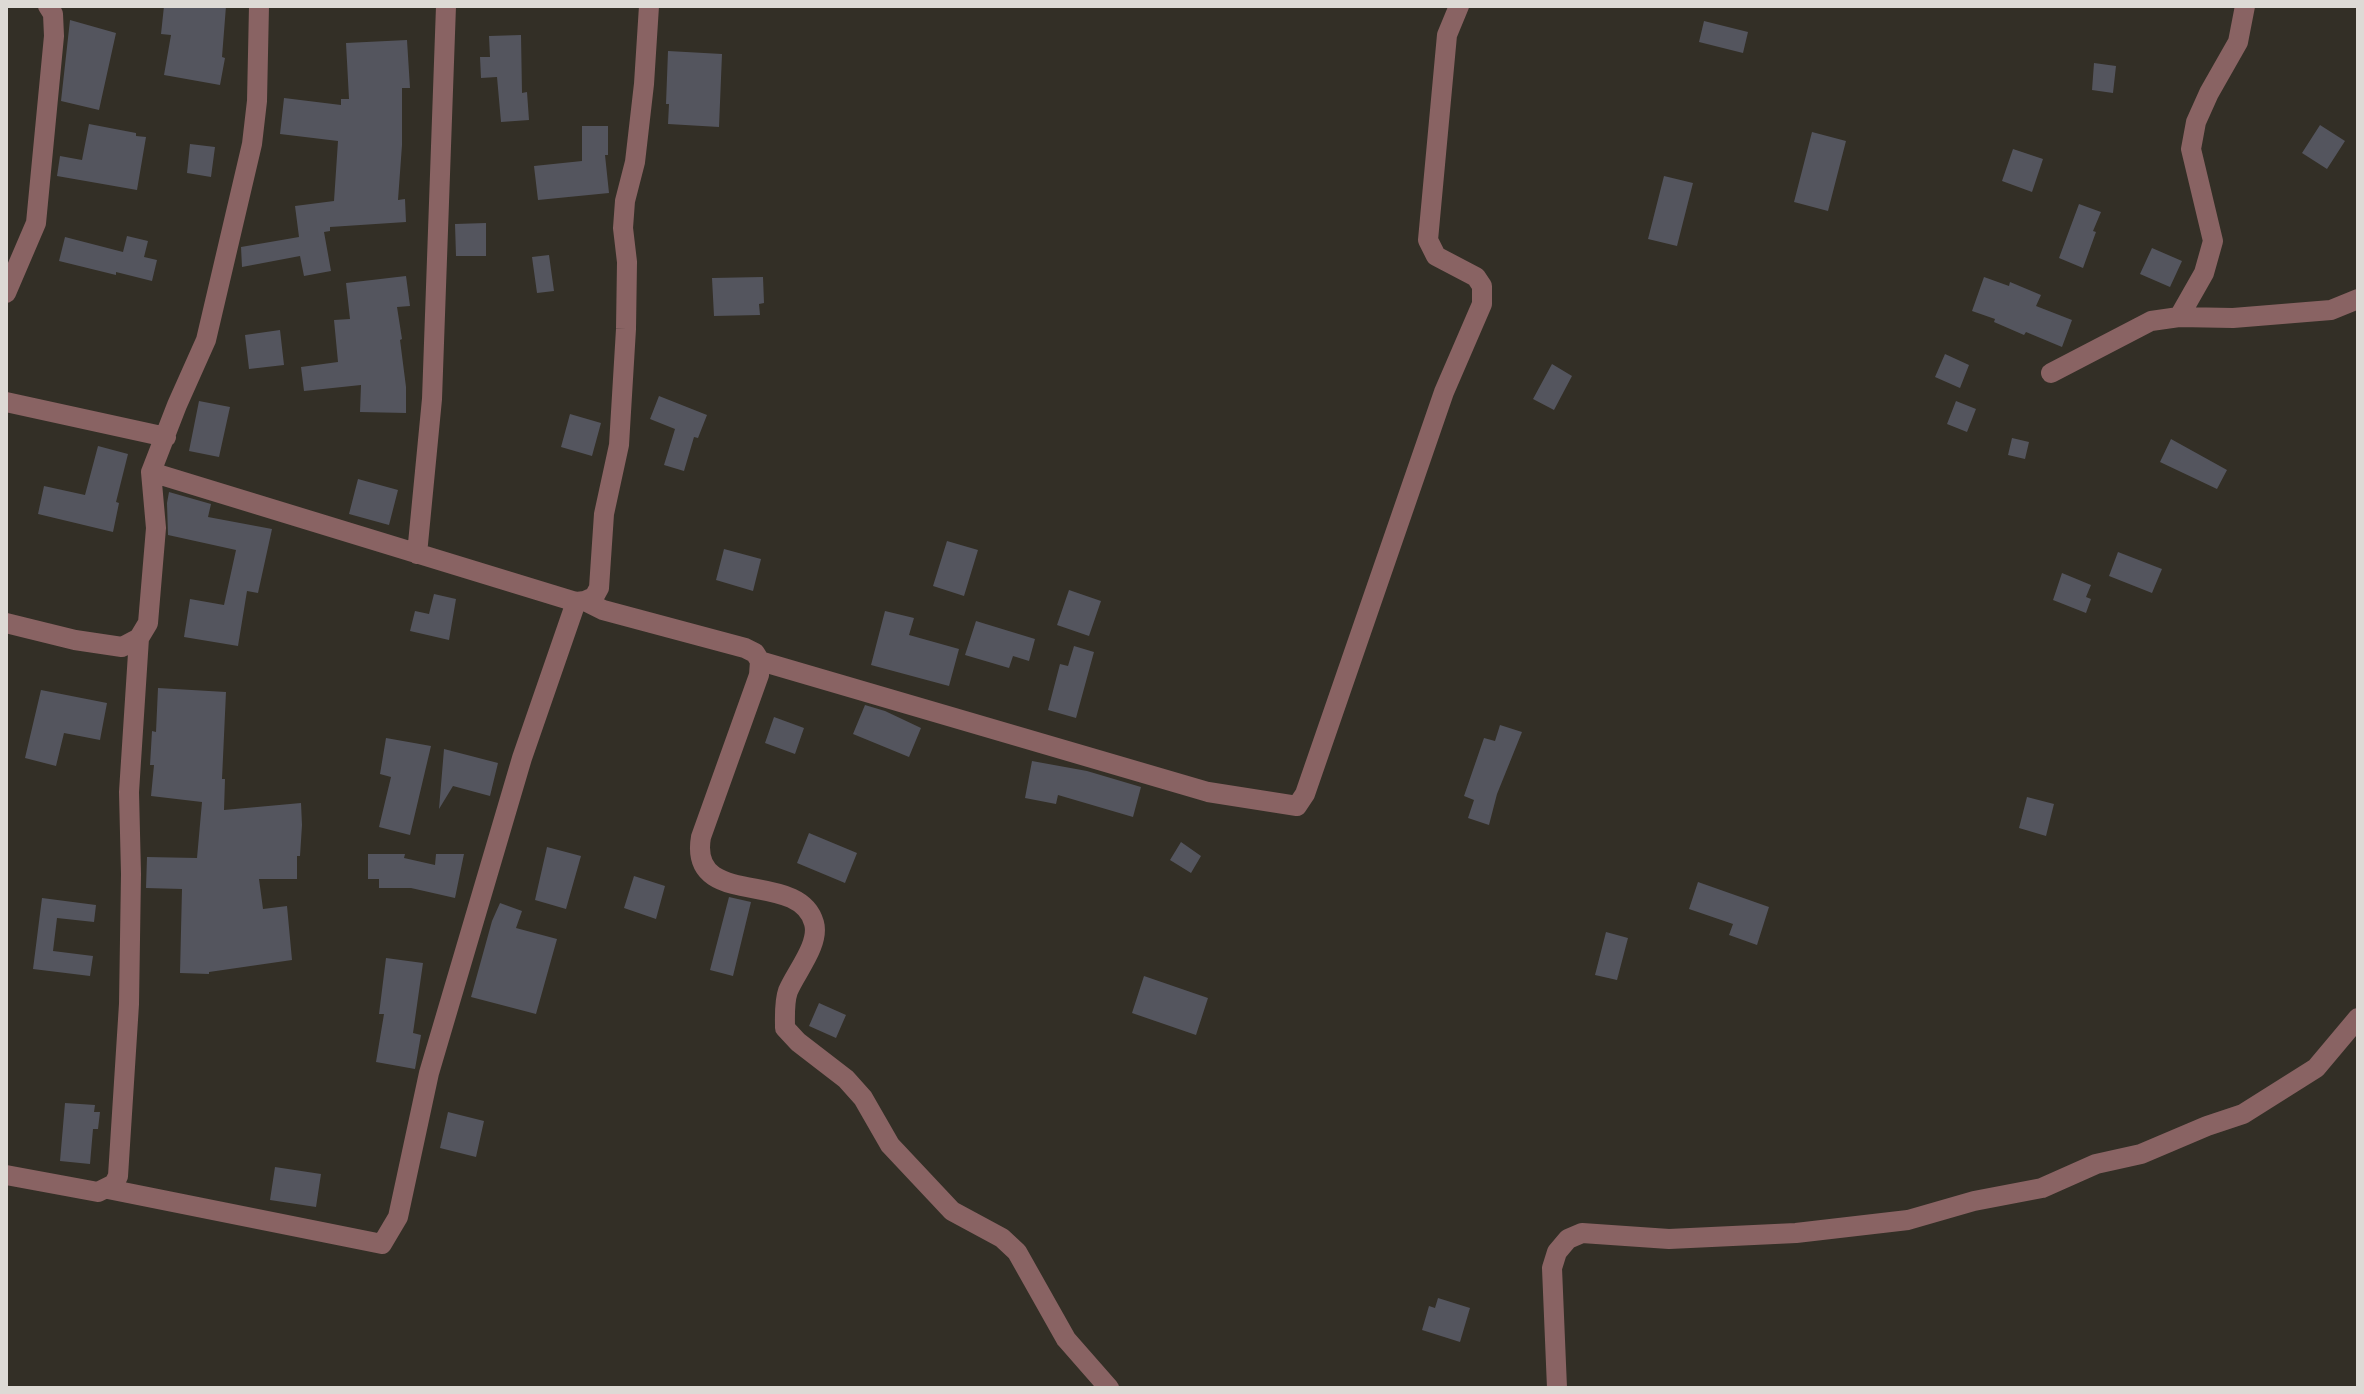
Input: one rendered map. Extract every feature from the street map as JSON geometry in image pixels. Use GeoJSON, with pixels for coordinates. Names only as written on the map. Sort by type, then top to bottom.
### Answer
{"type":"FeatureCollection","features":[{"type":"Feature","properties":{"kind":"street"},"geometry":{"type":"LineString","coordinates":[[6,293],[36,223],[54,36],[53,14],[48,6]]}},
{"type":"Feature","properties":{"kind":"street"},"geometry":{"type":"LineString","coordinates":[[108,1189],[118,1176],[129,1004],[129,792],[139,638],[148,623],[156,528],[151,472],[206,340],[252,144],[257,101],[259,6]]}},
{"type":"Feature","properties":{"kind":"street"},"geometry":{"type":"LineString","coordinates":[[417,554],[432,399],[446,6]]}},
{"type":"Feature","properties":{"kind":"street"},"geometry":{"type":"LineString","coordinates":[[6,1175],[98,1192],[108,1189],[382,1244],[398,1217],[429,1073],[522,758],[581,602],[594,597],[599,588],[604,514],[619,445],[626,329],[627,262],[623,228],[625,201],[637,146],[649,6]]}},
{"type":"Feature","properties":{"kind":"street"},"geometry":{"type":"LineString","coordinates":[[760,661],[1208,792],[1297,806],[1305,794],[1444,392],[1482,304],[1482,286],[1476,277],[1436,256],[1428,240],[1447,35],[1459,6]]}},
{"type":"Feature","properties":{"kind":"street"},"geometry":{"type":"LineString","coordinates":[[2179,317],[2204,273],[2213,241],[2191,149],[2196,122],[2238,42],[2245,6]]}},
{"type":"Feature","properties":{"kind":"street"},"geometry":{"type":"LineString","coordinates":[[2051,373],[2151,321],[2331,310],[2358,299]]}},
{"type":"Feature","properties":{"kind":"street"},"geometry":{"type":"LineString","coordinates":[[6,402],[166,437]]}},
{"type":"Feature","properties":{"kind":"street"},"geometry":{"type":"LineString","coordinates":[[151,472],[603,610],[755,653],[760,661],[759,675],[701,837],[701,861],[710,874],[722,882],[787,896],[802,903],[812,914],[816,928],[811,946],[787,994],[785,1028],[798,1042],[846,1079],[863,1098],[890,1145],[952,1211],[1002,1238],[1017,1252],[1066,1339],[1109,1388]]}},
{"type":"Feature","properties":{"kind":"street"},"geometry":{"type":"LineString","coordinates":[[6,623],[75,640],[122,647],[139,638]]}},
{"type":"Feature","properties":{"kind":"street"},"geometry":{"type":"LineString","coordinates":[[1557,1388],[1552,1268],[1557,1252],[1568,1239],[1582,1233],[1669,1239],[1796,1233],[1908,1220],[1974,1201],[2042,1188],[2096,1164],[2141,1154],[2243,1114],[2316,1068],[2358,1018]]}},
{"type":"Feature","properties":{"kind":"building"},"geometry":{"type":"Polygon","coordinates":[[[164,6],[226,6],[222,57],[225,58],[220,85],[164,75],[171,35],[161,34],[164,6]]]}},
{"type":"Feature","properties":{"kind":"building"},"geometry":{"type":"Polygon","coordinates":[[[70,20],[116,33],[99,110],[61,101],[70,20]]]}},
{"type":"Feature","properties":{"kind":"building"},"geometry":{"type":"Polygon","coordinates":[[[1704,21],[1748,32],[1743,53],[1699,42],[1704,21]]]}},
{"type":"Feature","properties":{"kind":"building"},"geometry":{"type":"Polygon","coordinates":[[[521,35],[522,93],[527,92],[529,120],[501,122],[497,77],[481,78],[480,57],[490,57],[489,36],[521,35]]]}},
{"type":"Feature","properties":{"kind":"building"},"geometry":{"type":"Polygon","coordinates":[[[407,40],[410,88],[402,88],[398,200],[405,199],[406,222],[330,227],[330,231],[324,232],[331,271],[304,276],[300,256],[242,267],[241,247],[299,237],[295,206],[334,201],[338,141],[280,134],[284,98],[341,105],[341,99],[349,99],[346,43],[407,40]]]}},
{"type":"Feature","properties":{"kind":"building"},"geometry":{"type":"Polygon","coordinates":[[[668,51],[722,54],[719,127],[668,124],[668,51]]]}},
{"type":"Feature","properties":{"kind":"building"},"geometry":{"type":"Polygon","coordinates":[[[2094,63],[2116,66],[2113,93],[2092,90],[2094,63]]]}},
{"type":"Feature","properties":{"kind":"building"},"geometry":{"type":"Polygon","coordinates":[[[89,124],[146,137],[137,190],[57,176],[60,156],[82,160],[89,124]]]}},
{"type":"Feature","properties":{"kind":"building"},"geometry":{"type":"Polygon","coordinates":[[[2320,125],[2345,141],[2327,169],[2302,153],[2320,125]]]}},
{"type":"Feature","properties":{"kind":"building"},"geometry":{"type":"Polygon","coordinates":[[[582,126],[608,126],[608,155],[605,155],[609,193],[538,200],[534,166],[582,161],[582,126]]]}},
{"type":"Feature","properties":{"kind":"building"},"geometry":{"type":"Polygon","coordinates":[[[1812,132],[1846,141],[1828,211],[1794,202],[1812,132]]]}},
{"type":"Feature","properties":{"kind":"building"},"geometry":{"type":"Polygon","coordinates":[[[190,144],[215,147],[211,177],[187,173],[190,144]]]}},
{"type":"Feature","properties":{"kind":"building"},"geometry":{"type":"Polygon","coordinates":[[[2013,149],[2043,159],[2032,192],[2002,181],[2013,149]]]}},
{"type":"Feature","properties":{"kind":"building"},"geometry":{"type":"Polygon","coordinates":[[[1664,176],[1693,183],[1677,246],[1648,239],[1664,176]]]}},
{"type":"Feature","properties":{"kind":"building"},"geometry":{"type":"Polygon","coordinates":[[[2079,204],[2101,212],[2083,268],[2059,258],[2079,204]]]}},
{"type":"Feature","properties":{"kind":"building"},"geometry":{"type":"Polygon","coordinates":[[[486,223],[486,256],[456,256],[455,224],[486,223]]]}},
{"type":"Feature","properties":{"kind":"building"},"geometry":{"type":"Polygon","coordinates":[[[127,236],[148,241],[144,257],[157,260],[152,281],[59,261],[65,237],[123,252],[127,236]]]}},
{"type":"Feature","properties":{"kind":"building"},"geometry":{"type":"Polygon","coordinates":[[[2152,248],[2182,261],[2170,287],[2140,274],[2152,248]]]}},
{"type":"Feature","properties":{"kind":"building"},"geometry":{"type":"Polygon","coordinates":[[[549,255],[554,291],[537,293],[532,257],[549,255]]]}},
{"type":"Feature","properties":{"kind":"building"},"geometry":{"type":"Polygon","coordinates":[[[406,276],[410,306],[397,307],[406,413],[360,412],[361,385],[304,391],[301,367],[338,362],[334,320],[350,319],[346,283],[406,276]]]}},
{"type":"Feature","properties":{"kind":"building"},"geometry":{"type":"Polygon","coordinates":[[[763,277],[764,303],[759,304],[760,315],[714,316],[712,278],[763,277]]]}},
{"type":"Feature","properties":{"kind":"building"},"geometry":{"type":"Polygon","coordinates":[[[1984,277],[2009,286],[2010,282],[2041,295],[2036,306],[2072,320],[2062,347],[2026,332],[2024,335],[1972,311],[1984,277]]]}},
{"type":"Feature","properties":{"kind":"building"},"geometry":{"type":"Polygon","coordinates":[[[280,330],[284,365],[249,369],[245,335],[280,330]]]}},
{"type":"Feature","properties":{"kind":"building"},"geometry":{"type":"Polygon","coordinates":[[[1945,354],[1969,365],[1960,388],[1935,377],[1945,354]]]}},
{"type":"Feature","properties":{"kind":"building"},"geometry":{"type":"Polygon","coordinates":[[[1552,364],[1572,376],[1554,410],[1533,399],[1552,364]]]}},
{"type":"Feature","properties":{"kind":"building"},"geometry":{"type":"Polygon","coordinates":[[[659,396],[707,415],[698,438],[694,437],[684,471],[664,465],[675,429],[650,419],[659,396]]]}},
{"type":"Feature","properties":{"kind":"building"},"geometry":{"type":"Polygon","coordinates":[[[199,401],[230,407],[219,457],[189,451],[199,401]]]}},
{"type":"Feature","properties":{"kind":"building"},"geometry":{"type":"Polygon","coordinates":[[[1956,401],[1976,409],[1967,432],[1947,424],[1956,401]]]}},
{"type":"Feature","properties":{"kind":"building"},"geometry":{"type":"Polygon","coordinates":[[[570,414],[601,423],[592,456],[561,447],[570,414]]]}},
{"type":"Feature","properties":{"kind":"building"},"geometry":{"type":"Polygon","coordinates":[[[2012,438],[2029,442],[2025,459],[2008,455],[2012,438]]]}},
{"type":"Feature","properties":{"kind":"building"},"geometry":{"type":"Polygon","coordinates":[[[2171,439],[2227,470],[2217,489],[2160,462],[2171,439]]]}},
{"type":"Feature","properties":{"kind":"building"},"geometry":{"type":"Polygon","coordinates":[[[98,446],[128,454],[116,502],[119,503],[113,532],[38,514],[44,486],[85,495],[98,446]]]}},
{"type":"Feature","properties":{"kind":"building"},"geometry":{"type":"Polygon","coordinates":[[[358,479],[398,490],[389,525],[349,514],[358,479]]]}},
{"type":"Feature","properties":{"kind":"building"},"geometry":{"type":"Polygon","coordinates":[[[169,492],[211,504],[208,517],[272,529],[258,593],[247,591],[238,646],[184,637],[190,599],[224,605],[236,550],[168,535],[169,492]]]}},
{"type":"Feature","properties":{"kind":"building"},"geometry":{"type":"Polygon","coordinates":[[[947,541],[978,550],[964,596],[933,586],[947,541]]]}},
{"type":"Feature","properties":{"kind":"building"},"geometry":{"type":"Polygon","coordinates":[[[724,549],[761,559],[753,591],[716,580],[724,549]]]}},
{"type":"Feature","properties":{"kind":"building"},"geometry":{"type":"Polygon","coordinates":[[[2118,552],[2162,569],[2152,593],[2109,576],[2118,552]]]}},
{"type":"Feature","properties":{"kind":"building"},"geometry":{"type":"Polygon","coordinates":[[[2062,573],[2091,585],[2086,597],[2091,599],[2086,613],[2053,600],[2062,573]]]}},
{"type":"Feature","properties":{"kind":"building"},"geometry":{"type":"Polygon","coordinates":[[[1069,590],[1101,601],[1089,636],[1057,625],[1069,590]]]}},
{"type":"Feature","properties":{"kind":"building"},"geometry":{"type":"Polygon","coordinates":[[[434,594],[456,599],[449,640],[410,631],[415,611],[429,614],[434,594]]]}},
{"type":"Feature","properties":{"kind":"building"},"geometry":{"type":"Polygon","coordinates":[[[885,611],[914,618],[909,635],[959,649],[949,686],[871,665],[885,611]]]}},
{"type":"Feature","properties":{"kind":"building"},"geometry":{"type":"Polygon","coordinates":[[[976,621],[1035,639],[1029,661],[1013,656],[1009,668],[965,655],[976,621]]]}},
{"type":"Feature","properties":{"kind":"building"},"geometry":{"type":"Polygon","coordinates":[[[1074,646],[1094,652],[1076,718],[1048,710],[1060,664],[1068,666],[1074,646]]]}},
{"type":"Feature","properties":{"kind":"building"},"geometry":{"type":"Polygon","coordinates":[[[158,688],[226,692],[222,779],[225,779],[224,810],[301,803],[297,879],[259,879],[263,909],[287,906],[292,960],[209,974],[180,973],[182,889],[146,888],[147,857],[197,858],[202,802],[151,796],[154,765],[150,765],[152,731],[156,732],[158,688]]]}},
{"type":"Feature","properties":{"kind":"building"},"geometry":{"type":"Polygon","coordinates":[[[41,690],[107,703],[100,740],[64,733],[56,766],[25,758],[41,690]]]}},
{"type":"Feature","properties":{"kind":"building"},"geometry":{"type":"Polygon","coordinates":[[[865,705],[921,728],[909,757],[853,734],[865,705]]]}},
{"type":"Feature","properties":{"kind":"building"},"geometry":{"type":"Polygon","coordinates":[[[774,717],[804,728],[795,754],[765,743],[774,717]]]}},
{"type":"Feature","properties":{"kind":"building"},"geometry":{"type":"Polygon","coordinates":[[[1500,725],[1522,732],[1497,794],[1489,825],[1468,818],[1474,800],[1464,796],[1484,738],[1495,741],[1500,725]]]}},
{"type":"Feature","properties":{"kind":"building"},"geometry":{"type":"Polygon","coordinates":[[[386,738],[431,746],[410,835],[379,827],[391,777],[380,774],[386,738]]]}},
{"type":"Feature","properties":{"kind":"building"},"geometry":{"type":"Polygon","coordinates":[[[444,749],[498,763],[490,796],[453,786],[439,809],[444,749]]]}},
{"type":"Feature","properties":{"kind":"building"},"geometry":{"type":"Polygon","coordinates":[[[1032,761],[1087,771],[1141,787],[1133,817],[1058,795],[1056,804],[1025,798],[1032,761]]]}},
{"type":"Feature","properties":{"kind":"building"},"geometry":{"type":"Polygon","coordinates":[[[2027,797],[2054,804],[2046,836],[2019,828],[2027,797]]]}},
{"type":"Feature","properties":{"kind":"building"},"geometry":{"type":"Polygon","coordinates":[[[809,833],[857,853],[845,883],[797,863],[809,833]]]}},
{"type":"Feature","properties":{"kind":"building"},"geometry":{"type":"Polygon","coordinates":[[[1181,842],[1201,856],[1191,873],[1170,860],[1181,842]]]}},
{"type":"Feature","properties":{"kind":"building"},"geometry":{"type":"Polygon","coordinates":[[[547,847],[581,856],[566,909],[535,900],[547,847]]]}},
{"type":"Feature","properties":{"kind":"building"},"geometry":{"type":"Polygon","coordinates":[[[368,854],[405,854],[404,858],[435,865],[436,854],[464,854],[455,898],[411,888],[379,888],[379,879],[368,879],[368,854]]]}},
{"type":"Feature","properties":{"kind":"building"},"geometry":{"type":"Polygon","coordinates":[[[634,876],[665,886],[656,919],[624,908],[634,876]]]}},
{"type":"Feature","properties":{"kind":"building"},"geometry":{"type":"Polygon","coordinates":[[[1698,882],[1769,907],[1757,945],[1729,935],[1733,924],[1689,909],[1698,882]]]}},
{"type":"Feature","properties":{"kind":"building"},"geometry":{"type":"Polygon","coordinates":[[[729,897],[751,902],[733,976],[710,970],[729,897]]]}},
{"type":"Feature","properties":{"kind":"building"},"geometry":{"type":"Polygon","coordinates":[[[42,898],[96,905],[94,922],[57,918],[53,951],[93,956],[90,976],[33,969],[42,898]]]}},
{"type":"Feature","properties":{"kind":"building"},"geometry":{"type":"Polygon","coordinates":[[[500,903],[522,911],[516,928],[557,939],[536,1014],[471,997],[500,903]]]}},
{"type":"Feature","properties":{"kind":"building"},"geometry":{"type":"Polygon","coordinates":[[[1606,932],[1628,938],[1617,980],[1595,975],[1606,932]]]}},
{"type":"Feature","properties":{"kind":"building"},"geometry":{"type":"Polygon","coordinates":[[[386,958],[423,963],[413,1033],[421,1035],[415,1069],[376,1062],[384,1014],[379,1014],[386,958]]]}},
{"type":"Feature","properties":{"kind":"building"},"geometry":{"type":"Polygon","coordinates":[[[1144,976],[1208,998],[1196,1035],[1132,1013],[1144,976]]]}},
{"type":"Feature","properties":{"kind":"building"},"geometry":{"type":"Polygon","coordinates":[[[819,1003],[846,1015],[836,1038],[809,1026],[819,1003]]]}},
{"type":"Feature","properties":{"kind":"building"},"geometry":{"type":"Polygon","coordinates":[[[65,1103],[95,1105],[94,1112],[100,1112],[98,1129],[93,1129],[90,1164],[60,1161],[65,1103]]]}},
{"type":"Feature","properties":{"kind":"building"},"geometry":{"type":"Polygon","coordinates":[[[448,1112],[484,1121],[476,1157],[440,1148],[448,1112]]]}},
{"type":"Feature","properties":{"kind":"building"},"geometry":{"type":"Polygon","coordinates":[[[275,1167],[321,1174],[316,1207],[270,1200],[275,1167]]]}},
{"type":"Feature","properties":{"kind":"building"},"geometry":{"type":"Polygon","coordinates":[[[1438,1298],[1470,1308],[1460,1342],[1422,1330],[1429,1306],[1435,1308],[1438,1298]]]}}]}
